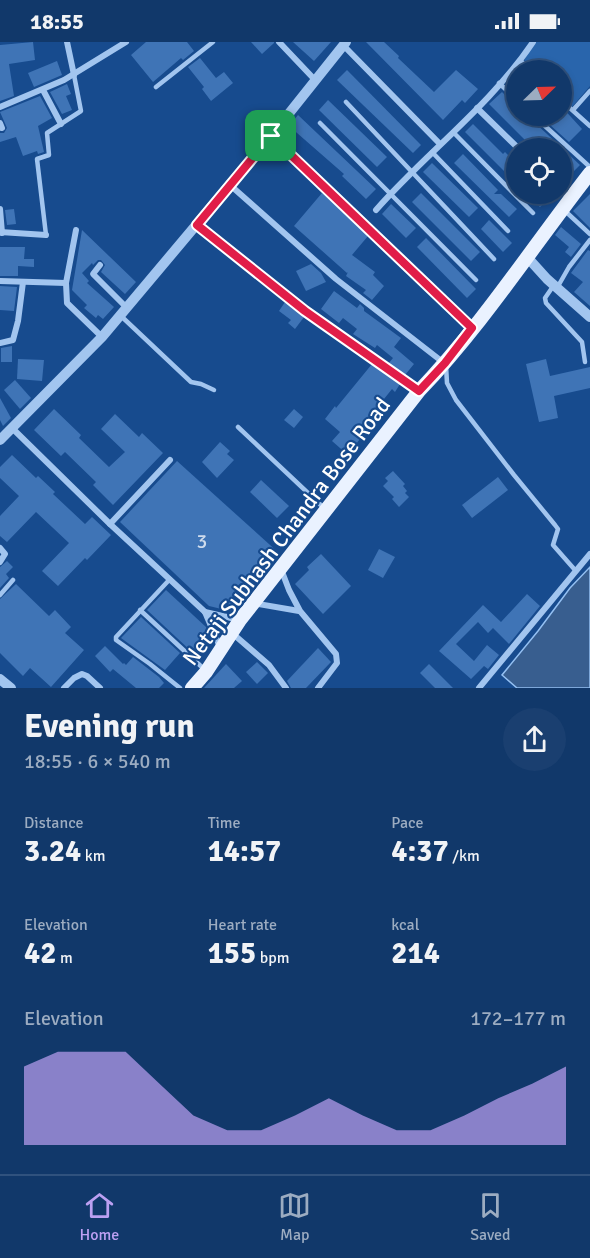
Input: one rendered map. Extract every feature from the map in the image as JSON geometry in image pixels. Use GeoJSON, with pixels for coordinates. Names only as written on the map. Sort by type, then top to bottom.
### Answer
{"type":"FeatureCollection","features":[{"type":"Feature","properties":{"kind":"main road","name":"Netaji Subhash Chandra Bose Road"},"geometry":{"type":"LineString","coordinates":[[572,193],[588,180]]}},
{"type":"Feature","properties":{"kind":"main road","name":"Netaji Subhash Chandra Bose Road"},"geometry":{"type":"LineString","coordinates":[[192,688],[222,650],[253,603],[419,391],[445,363],[523,263],[561,204]]}},
{"type":"Feature","properties":{"kind":"street"},"geometry":{"type":"LineString","coordinates":[[67,42],[74,75]]}},
{"type":"Feature","properties":{"kind":"street"},"geometry":{"type":"LineString","coordinates":[[0,107],[44,90],[74,75],[126,42]]}},
{"type":"Feature","properties":{"kind":"street"},"geometry":{"type":"LineString","coordinates":[[520,60],[533,42]]}},
{"type":"Feature","properties":{"kind":"street"},"geometry":{"type":"LineString","coordinates":[[282,43],[315,81]]}},
{"type":"Feature","properties":{"kind":"street"},"geometry":{"type":"LineString","coordinates":[[0,440],[124,312],[271,136],[344,43],[440,144]]}},
{"type":"Feature","properties":{"kind":"street"},"geometry":{"type":"LineString","coordinates":[[376,210],[506,76]]}},
{"type":"Feature","properties":{"kind":"street"},"geometry":{"type":"LineString","coordinates":[[44,90],[61,124]]}},
{"type":"Feature","properties":{"kind":"street"},"geometry":{"type":"LineString","coordinates":[[477,108],[508,138]]}},
{"type":"Feature","properties":{"kind":"street"},"geometry":{"type":"LineString","coordinates":[[271,136],[472,328]]}},
{"type":"Feature","properties":{"kind":"street"},"geometry":{"type":"LineString","coordinates":[[230,185],[336,279],[445,363]]}},
{"type":"Feature","properties":{"kind":"street"},"geometry":{"type":"LineString","coordinates":[[0,209],[1,232],[46,236]]}},
{"type":"Feature","properties":{"kind":"street"},"geometry":{"type":"LineString","coordinates":[[197,225],[305,311],[419,391]]}},
{"type":"Feature","properties":{"kind":"street"},"geometry":{"type":"LineString","coordinates":[[76,230],[66,283],[67,303],[102,337]]}},
{"type":"Feature","properties":{"kind":"street"},"geometry":{"type":"LineString","coordinates":[[523,263],[553,284],[590,317]]}},
{"type":"Feature","properties":{"kind":"street"},"geometry":{"type":"LineString","coordinates":[[100,265],[93,274],[124,312]]}},
{"type":"Feature","properties":{"kind":"street"},"geometry":{"type":"LineString","coordinates":[[0,281],[66,283]]}},
{"type":"Feature","properties":{"kind":"street"},"geometry":{"type":"LineString","coordinates":[[0,343],[13,340],[23,282]]}},
{"type":"Feature","properties":{"kind":"street"},"geometry":{"type":"LineString","coordinates":[[12,428],[110,524],[205,612],[222,650]]}},
{"type":"Feature","properties":{"kind":"street"},"geometry":{"type":"LineString","coordinates":[[110,524],[170,460]]}},
{"type":"Feature","properties":{"kind":"street"},"geometry":{"type":"LineString","coordinates":[[0,548],[5,554],[0,562]]}},
{"type":"Feature","properties":{"kind":"street"},"geometry":{"type":"LineString","coordinates":[[480,688],[574,570],[590,554]]}},
{"type":"Feature","properties":{"kind":"street"},"geometry":{"type":"LineString","coordinates":[[281,568],[300,611],[336,654],[337,663],[318,688]]}},
{"type":"Feature","properties":{"kind":"street"},"geometry":{"type":"LineString","coordinates":[[253,603],[300,611]]}},
{"type":"Feature","properties":{"kind":"street"},"geometry":{"type":"LineString","coordinates":[[205,612],[240,620]]}},
{"type":"Feature","properties":{"kind":"street"},"geometry":{"type":"LineString","coordinates":[[232,633],[269,665],[286,688]]}},
{"type":"Feature","properties":{"kind":"street"},"geometry":{"type":"LineString","coordinates":[[64,688],[82,674],[100,688]]}},
{"type":"Feature","properties":{"kind":"street"},"geometry":{"type":"LineString","coordinates":[[0,679],[11,688]]}},
{"type":"Feature","properties":{"kind":"lane"},"geometry":{"type":"LineString","coordinates":[[156,87],[213,42]]}},
{"type":"Feature","properties":{"kind":"lane"},"geometry":{"type":"LineString","coordinates":[[46,236],[37,159],[49,155],[47,133],[81,111],[74,75]]}},
{"type":"Feature","properties":{"kind":"lane"},"geometry":{"type":"LineString","coordinates":[[500,83],[506,89]]}},
{"type":"Feature","properties":{"kind":"lane"},"geometry":{"type":"LineString","coordinates":[[590,91],[573,110],[590,126]]}},
{"type":"Feature","properties":{"kind":"lane"},"geometry":{"type":"LineString","coordinates":[[346,102],[494,259]]}},
{"type":"Feature","properties":{"kind":"lane"},"geometry":{"type":"LineString","coordinates":[[320,123],[476,280]]}},
{"type":"Feature","properties":{"kind":"lane"},"geometry":{"type":"LineString","coordinates":[[545,126],[590,167]]}},
{"type":"Feature","properties":{"kind":"lane"},"geometry":{"type":"LineString","coordinates":[[453,132],[533,213]]}},
{"type":"Feature","properties":{"kind":"lane"},"geometry":{"type":"LineString","coordinates":[[432,152],[508,231]]}},
{"type":"Feature","properties":{"kind":"lane"},"geometry":{"type":"LineString","coordinates":[[568,204],[590,234]]}},
{"type":"Feature","properties":{"kind":"lane"},"geometry":{"type":"LineString","coordinates":[[585,362],[582,342],[546,303],[545,298],[553,284],[590,240]]}},
{"type":"Feature","properties":{"kind":"lane"},"geometry":{"type":"LineString","coordinates":[[124,312],[191,382],[214,390]]}},
{"type":"Feature","properties":{"kind":"lane"},"geometry":{"type":"LineString","coordinates":[[445,363],[447,383],[456,400],[558,529],[553,545],[574,570]]}},
{"type":"Feature","properties":{"kind":"lane"},"geometry":{"type":"LineString","coordinates":[[238,427],[327,510]]}},
{"type":"Feature","properties":{"kind":"lane"},"geometry":{"type":"LineString","coordinates":[[170,579],[116,637],[116,640],[180,688]]}},
{"type":"Feature","properties":{"kind":"lane"},"geometry":{"type":"LineString","coordinates":[[0,595],[13,580]]}},
{"type":"Feature","properties":{"kind":"lane"},"geometry":{"type":"LineString","coordinates":[[140,610],[206,672]]}},
{"type":"Feature","properties":{"kind":"shaded area"},"geometry":{"type":"Polygon","coordinates":[[[534,42],[590,42],[590,86],[572,107],[572,60],[524,60],[534,42]]]}},
{"type":"Feature","properties":{"kind":"shaded area"},"geometry":{"type":"Polygon","coordinates":[[[590,567],[590,688],[517,688],[502,675],[570,588],[590,567]]]}},
{"type":"Feature","properties":{"kind":"building"},"geometry":{"type":"Polygon","coordinates":[[[33,42],[35,60],[9,64],[14,96],[0,101],[0,45],[33,42]]]}},
{"type":"Feature","properties":{"kind":"building"},"geometry":{"type":"Polygon","coordinates":[[[146,42],[187,42],[194,51],[183,60],[181,58],[153,82],[131,55],[146,42]]]}},
{"type":"Feature","properties":{"kind":"building"},"geometry":{"type":"Polygon","coordinates":[[[251,42],[274,42],[274,43],[262,54],[251,42]]]}},
{"type":"Feature","properties":{"kind":"building"},"geometry":{"type":"Polygon","coordinates":[[[293,42],[331,42],[314,61],[293,42]]]}},
{"type":"Feature","properties":{"kind":"building"},"geometry":{"type":"Polygon","coordinates":[[[366,42],[384,42],[434,92],[456,70],[478,89],[465,103],[462,100],[443,120],[366,42]]]}},
{"type":"Feature","properties":{"kind":"building"},"geometry":{"type":"Polygon","coordinates":[[[200,58],[216,78],[224,72],[233,83],[211,101],[202,89],[204,87],[188,67],[200,58]]]}},
{"type":"Feature","properties":{"kind":"building"},"geometry":{"type":"Polygon","coordinates":[[[57,61],[62,75],[34,87],[28,73],[57,61]]]}},
{"type":"Feature","properties":{"kind":"building"},"geometry":{"type":"Polygon","coordinates":[[[347,70],[421,145],[413,153],[337,80],[347,70]]]}},
{"type":"Feature","properties":{"kind":"building"},"geometry":{"type":"Polygon","coordinates":[[[67,84],[71,94],[66,96],[72,110],[62,114],[50,92],[67,84]]]}},
{"type":"Feature","properties":{"kind":"building"},"geometry":{"type":"Polygon","coordinates":[[[502,92],[506,96],[506,121],[489,104],[502,92]]]}},
{"type":"Feature","properties":{"kind":"building"},"geometry":{"type":"Polygon","coordinates":[[[40,96],[52,118],[38,126],[44,152],[38,154],[37,151],[23,156],[16,137],[0,142],[0,133],[4,133],[7,128],[0,112],[40,96]]]}},
{"type":"Feature","properties":{"kind":"building"},"geometry":{"type":"Polygon","coordinates":[[[328,100],[387,157],[377,167],[319,110],[328,100]]]}},
{"type":"Feature","properties":{"kind":"building"},"geometry":{"type":"Polygon","coordinates":[[[298,115],[376,189],[366,199],[342,176],[344,174],[289,126],[298,115]]]}},
{"type":"Feature","properties":{"kind":"building"},"geometry":{"type":"Polygon","coordinates":[[[572,118],[582,129],[572,139],[565,138],[551,126],[572,126],[572,118]]]}},
{"type":"Feature","properties":{"kind":"building"},"geometry":{"type":"Polygon","coordinates":[[[473,124],[503,154],[506,153],[506,173],[465,132],[473,124]]]}},
{"type":"Feature","properties":{"kind":"building"},"geometry":{"type":"Polygon","coordinates":[[[511,126],[538,126],[551,138],[523,138],[511,126]]]}},
{"type":"Feature","properties":{"kind":"building"},"geometry":{"type":"Polygon","coordinates":[[[463,154],[498,190],[494,194],[501,194],[506,199],[506,204],[512,204],[517,209],[509,217],[454,163],[463,154]]]}},
{"type":"Feature","properties":{"kind":"building"},"geometry":{"type":"Polygon","coordinates":[[[572,157],[580,165],[572,173],[572,157]]]}},
{"type":"Feature","properties":{"kind":"building"},"geometry":{"type":"Polygon","coordinates":[[[432,163],[478,208],[469,217],[423,172],[432,163]]]}},
{"type":"Feature","properties":{"kind":"building"},"geometry":{"type":"Polygon","coordinates":[[[322,193],[368,236],[352,255],[375,272],[373,275],[384,286],[372,300],[363,293],[366,290],[346,276],[348,272],[294,226],[322,193]]]}},
{"type":"Feature","properties":{"kind":"building"},"geometry":{"type":"Polygon","coordinates":[[[421,193],[480,252],[471,261],[412,202],[421,193]]]}},
{"type":"Feature","properties":{"kind":"building"},"geometry":{"type":"Polygon","coordinates":[[[590,194],[590,228],[573,211],[590,194]]]}},
{"type":"Feature","properties":{"kind":"building"},"geometry":{"type":"Polygon","coordinates":[[[391,204],[416,228],[406,238],[382,214],[391,204]]]}},
{"type":"Feature","properties":{"kind":"building"},"geometry":{"type":"Polygon","coordinates":[[[14,209],[16,224],[7,225],[5,210],[14,209]]]}},
{"type":"Feature","properties":{"kind":"building"},"geometry":{"type":"Polygon","coordinates":[[[489,220],[512,243],[503,252],[481,229],[489,220]]]}},
{"type":"Feature","properties":{"kind":"building"},"geometry":{"type":"Polygon","coordinates":[[[561,227],[581,244],[571,257],[565,252],[569,247],[555,235],[561,227]]]}},
{"type":"Feature","properties":{"kind":"building"},"geometry":{"type":"Polygon","coordinates":[[[82,230],[136,282],[125,294],[101,272],[105,265],[101,260],[93,265],[92,263],[82,273],[89,281],[87,283],[114,307],[103,319],[98,315],[96,318],[84,308],[87,305],[72,290],[82,230]]]}},
{"type":"Feature","properties":{"kind":"building"},"geometry":{"type":"Polygon","coordinates":[[[426,238],[476,289],[467,298],[417,247],[426,238]]]}},
{"type":"Feature","properties":{"kind":"building"},"geometry":{"type":"Polygon","coordinates":[[[0,247],[25,247],[24,259],[34,259],[34,267],[18,266],[18,276],[0,276],[0,247]]]}},
{"type":"Feature","properties":{"kind":"building"},"geometry":{"type":"Polygon","coordinates":[[[588,250],[590,251],[590,306],[574,292],[583,282],[571,273],[588,250]]]}},
{"type":"Feature","properties":{"kind":"building"},"geometry":{"type":"Polygon","coordinates":[[[311,264],[321,273],[326,282],[306,291],[296,271],[311,264]]]}},
{"type":"Feature","properties":{"kind":"building"},"geometry":{"type":"Polygon","coordinates":[[[0,286],[17,287],[14,311],[0,310],[0,286]]]}},
{"type":"Feature","properties":{"kind":"building"},"geometry":{"type":"Polygon","coordinates":[[[334,291],[357,308],[360,304],[364,311],[401,338],[394,347],[414,364],[405,375],[389,363],[393,358],[377,345],[375,348],[353,334],[357,329],[343,318],[339,323],[321,309],[334,291]]]}},
{"type":"Feature","properties":{"kind":"building"},"geometry":{"type":"Polygon","coordinates":[[[285,302],[304,317],[295,329],[288,323],[291,320],[279,311],[285,302]]]}},
{"type":"Feature","properties":{"kind":"building"},"geometry":{"type":"Polygon","coordinates":[[[12,346],[12,362],[1,362],[1,348],[12,346]]]}},
{"type":"Feature","properties":{"kind":"building"},"geometry":{"type":"Polygon","coordinates":[[[18,359],[44,360],[42,381],[17,379],[18,359]]]}},
{"type":"Feature","properties":{"kind":"building"},"geometry":{"type":"Polygon","coordinates":[[[546,359],[550,376],[590,367],[590,388],[554,396],[558,418],[539,422],[526,364],[546,359]]]}},
{"type":"Feature","properties":{"kind":"building"},"geometry":{"type":"Polygon","coordinates":[[[372,364],[400,384],[395,392],[392,389],[376,409],[359,433],[362,436],[348,455],[332,441],[340,432],[325,419],[372,364]]]}},
{"type":"Feature","properties":{"kind":"building"},"geometry":{"type":"Polygon","coordinates":[[[15,380],[31,398],[20,409],[4,390],[15,380]]]}},
{"type":"Feature","properties":{"kind":"building"},"geometry":{"type":"Polygon","coordinates":[[[0,398],[11,418],[3,426],[0,420],[0,398]]]}},
{"type":"Feature","properties":{"kind":"building"},"geometry":{"type":"Polygon","coordinates":[[[54,409],[81,435],[79,438],[109,467],[125,452],[101,429],[115,414],[139,437],[142,433],[163,453],[113,505],[93,485],[96,482],[65,452],[61,456],[34,430],[54,409]]]}},
{"type":"Feature","properties":{"kind":"building"},"geometry":{"type":"Polygon","coordinates":[[[294,409],[303,417],[294,428],[284,420],[294,409]]]}},
{"type":"Feature","properties":{"kind":"building"},"geometry":{"type":"Polygon","coordinates":[[[220,442],[230,451],[227,454],[234,460],[217,478],[202,462],[220,442]]]}},
{"type":"Feature","properties":{"kind":"building"},"geometry":{"type":"Polygon","coordinates":[[[12,455],[55,492],[53,494],[85,524],[92,517],[111,535],[58,586],[42,571],[69,543],[36,512],[7,542],[0,536],[0,516],[19,496],[0,478],[0,467],[12,455]]]}},
{"type":"Feature","properties":{"kind":"building"},"geometry":{"type":"Polygon","coordinates":[[[177,461],[280,554],[234,612],[209,606],[120,522],[177,461]]]}},
{"type":"Feature","properties":{"kind":"building"},"geometry":{"type":"Polygon","coordinates":[[[393,471],[405,484],[403,486],[407,491],[405,493],[409,497],[399,507],[392,499],[394,497],[383,486],[388,481],[385,478],[393,471]]]}},
{"type":"Feature","properties":{"kind":"building"},"geometry":{"type":"Polygon","coordinates":[[[498,477],[508,490],[472,518],[462,505],[498,477]]]}},
{"type":"Feature","properties":{"kind":"building"},"geometry":{"type":"Polygon","coordinates":[[[261,480],[289,506],[277,518],[250,492],[261,480]]]}},
{"type":"Feature","properties":{"kind":"building"},"geometry":{"type":"Polygon","coordinates":[[[379,549],[395,557],[383,578],[368,570],[379,549]]]}},
{"type":"Feature","properties":{"kind":"building"},"geometry":{"type":"Polygon","coordinates":[[[321,554],[351,586],[323,614],[295,584],[309,570],[307,567],[321,554]]]}},
{"type":"Feature","properties":{"kind":"building"},"geometry":{"type":"Polygon","coordinates":[[[7,561],[13,567],[6,574],[9,578],[0,588],[0,567],[7,561]]]}},
{"type":"Feature","properties":{"kind":"building"},"geometry":{"type":"Polygon","coordinates":[[[16,584],[49,616],[55,610],[71,627],[65,633],[84,650],[51,687],[30,668],[23,676],[0,653],[0,599],[16,584]]]}},
{"type":"Feature","properties":{"kind":"building"},"geometry":{"type":"Polygon","coordinates":[[[166,590],[206,627],[209,634],[192,652],[147,610],[166,590]]]}},
{"type":"Feature","properties":{"kind":"building"},"geometry":{"type":"Polygon","coordinates":[[[527,594],[540,606],[509,644],[493,628],[488,633],[478,622],[456,644],[474,661],[487,645],[499,655],[488,669],[484,666],[471,679],[439,651],[483,605],[501,622],[527,594]]]}},
{"type":"Feature","properties":{"kind":"building"},"geometry":{"type":"Polygon","coordinates":[[[141,617],[180,653],[165,670],[121,638],[141,617]]]}},
{"type":"Feature","properties":{"kind":"building"},"geometry":{"type":"Polygon","coordinates":[[[105,646],[123,664],[126,665],[133,657],[164,683],[159,688],[136,688],[113,669],[110,672],[95,656],[105,646]]]}},
{"type":"Feature","properties":{"kind":"building"},"geometry":{"type":"Polygon","coordinates":[[[318,648],[331,662],[306,688],[291,688],[287,681],[318,648]]]}},
{"type":"Feature","properties":{"kind":"building"},"geometry":{"type":"Polygon","coordinates":[[[257,662],[268,673],[257,684],[246,672],[257,662]]]}},
{"type":"Feature","properties":{"kind":"building"},"geometry":{"type":"Polygon","coordinates":[[[226,664],[242,681],[234,688],[204,688],[226,664]]]}},
{"type":"Feature","properties":{"kind":"building"},"geometry":{"type":"Polygon","coordinates":[[[429,664],[453,688],[435,688],[420,673],[429,664]]]}},
{"type":"Feature","properties":{"kind":"route"},"geometry":{"type":"LineString","coordinates":[[271,136],[472,328],[445,363],[419,391],[305,311],[197,225],[271,136]]}}]}
